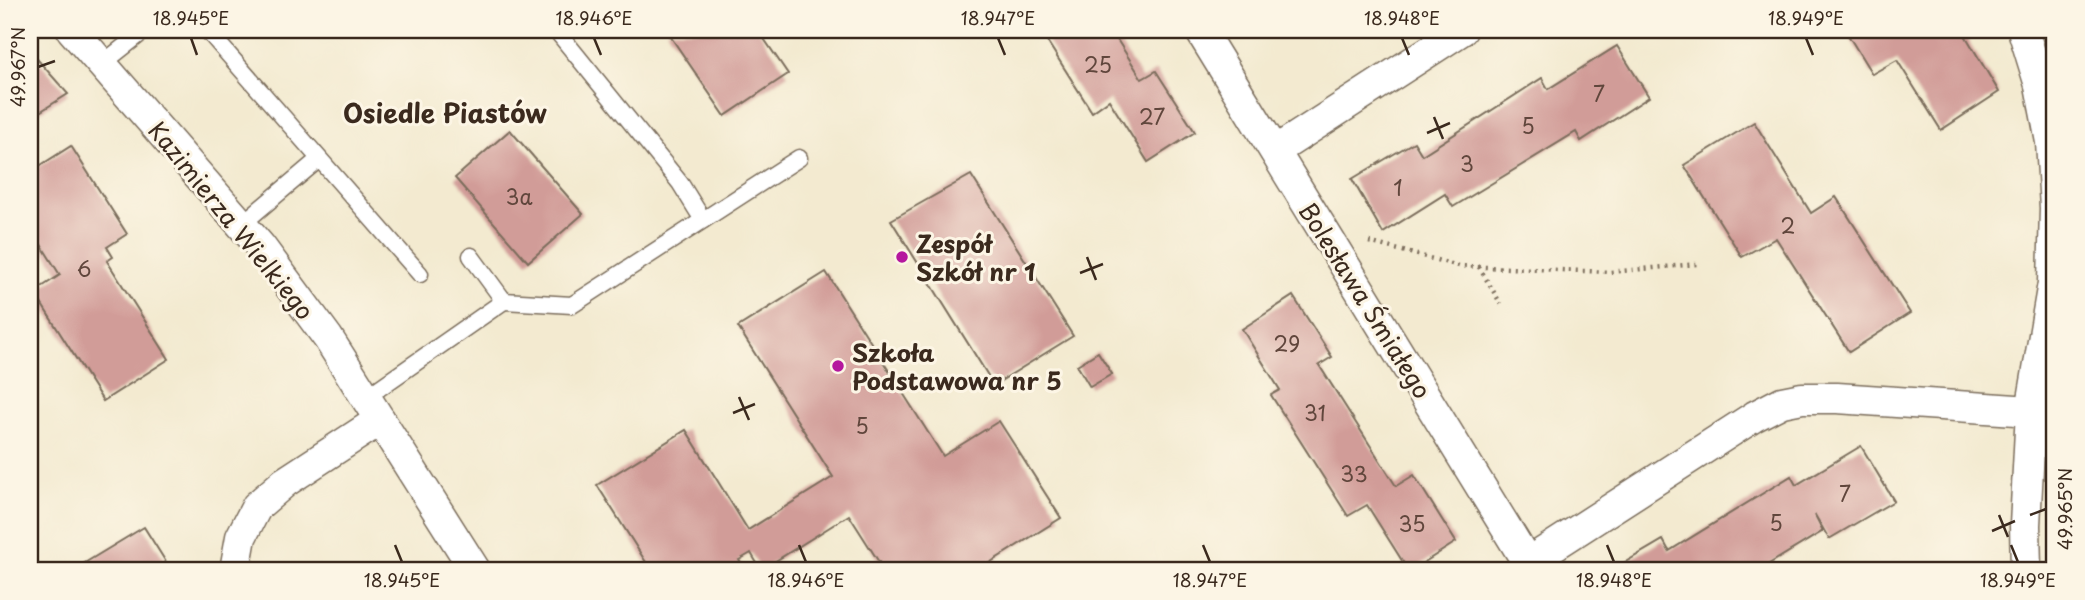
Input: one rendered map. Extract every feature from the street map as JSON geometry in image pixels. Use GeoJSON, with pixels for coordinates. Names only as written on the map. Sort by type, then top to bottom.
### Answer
{"type":"FeatureCollection","features":[{"type":"Feature","properties":{"kind":"street","name":"Kazimierza Wielkiego"},"geometry":{"type":"LineString","coordinates":[[72,30],[242,224],[328,338],[475,570]]}},
{"type":"Feature","properties":{"kind":"street","name":"Bolesława Śmiałego"},"geometry":{"type":"LineString","coordinates":[[1200,30],[1526,568]]}},
{"type":"Feature","properties":{"kind":"street"},"geometry":{"type":"LineString","coordinates":[[1275,151],[1462,30]]}},
{"type":"Feature","properties":{"kind":"street"},"geometry":{"type":"LineString","coordinates":[[2023,30],[2040,85],[2051,142],[2055,208],[2053,283],[2031,411],[2025,525],[2026,570]]}},
{"type":"Feature","properties":{"kind":"street"},"geometry":{"type":"LineString","coordinates":[[1526,568],[1755,416],[1782,402],[1802,397],[1837,398],[2031,411]]}},
{"type":"Feature","properties":{"kind":"street"},"geometry":{"type":"LineString","coordinates":[[235,570],[241,537],[257,506],[373,409]]}},
{"type":"Feature","properties":{"kind":"lane"},"geometry":{"type":"LineString","coordinates":[[102,64],[145,30]]}},
{"type":"Feature","properties":{"kind":"lane"},"geometry":{"type":"LineString","coordinates":[[207,30],[420,274]]}},
{"type":"Feature","properties":{"kind":"lane"},"geometry":{"type":"LineString","coordinates":[[555,30],[680,183],[703,220]]}},
{"type":"Feature","properties":{"kind":"lane"},"geometry":{"type":"LineString","coordinates":[[373,409],[505,301],[572,305],[799,158]]}},
{"type":"Feature","properties":{"kind":"lane"},"geometry":{"type":"LineString","coordinates":[[242,224],[319,159]]}},
{"type":"Feature","properties":{"kind":"lane"},"geometry":{"type":"LineString","coordinates":[[471,256],[505,301]]}},
{"type":"Feature","properties":{"kind":"path"},"geometry":{"type":"LineString","coordinates":[[1326,234],[1340,233],[1458,267],[1610,272],[1697,264]]}},
{"type":"Feature","properties":{"kind":"path"},"geometry":{"type":"LineString","coordinates":[[1479,267],[1501,304]]}},
{"type":"Feature","properties":{"kind":"green space"},"geometry":{"type":"Polygon","coordinates":[[[2055,442],[2055,570],[2049,570],[2050,510],[2055,442]]]}},
{"type":"Feature","properties":{"kind":"building"},"geometry":{"type":"Polygon","coordinates":[[[666,30],[758,30],[788,74],[725,116],[666,30]]]}},
{"type":"Feature","properties":{"kind":"building"},"geometry":{"type":"Polygon","coordinates":[[[1040,30],[1111,30],[1142,79],[1156,71],[1195,132],[1148,162],[1109,100],[1092,112],[1040,30]]]}},
{"type":"Feature","properties":{"kind":"building"},"geometry":{"type":"Polygon","coordinates":[[[1845,30],[1962,30],[1999,92],[1941,130],[1897,60],[1872,74],[1845,30]]]}},
{"type":"Feature","properties":{"kind":"building"},"geometry":{"type":"Polygon","coordinates":[[[1617,46],[1649,97],[1581,141],[1576,132],[1453,207],[1445,194],[1383,233],[1352,179],[1414,142],[1422,155],[1542,78],[1548,89],[1617,46]]]}},
{"type":"Feature","properties":{"kind":"building"},"geometry":{"type":"Polygon","coordinates":[[[30,51],[68,94],[30,118],[30,51]]]}},
{"type":"Feature","properties":{"kind":"building"},"geometry":{"type":"Polygon","coordinates":[[[1754,122],[1811,213],[1836,197],[1910,313],[1849,352],[1776,238],[1742,257],[1684,165],[1754,122]]]}},
{"type":"Feature","properties":{"kind":"building"},"geometry":{"type":"Polygon","coordinates":[[[510,130],[583,214],[528,262],[455,178],[510,130]]]}},
{"type":"Feature","properties":{"kind":"building"},"geometry":{"type":"Polygon","coordinates":[[[71,146],[127,234],[107,247],[113,257],[107,261],[169,359],[103,401],[34,292],[60,275],[30,227],[30,172],[71,146]]]}},
{"type":"Feature","properties":{"kind":"building"},"geometry":{"type":"Polygon","coordinates":[[[971,175],[1073,336],[994,385],[891,220],[971,175]]]}},
{"type":"Feature","properties":{"kind":"building"},"geometry":{"type":"Polygon","coordinates":[[[826,272],[943,456],[999,421],[1061,518],[978,570],[884,570],[849,515],[761,570],[751,553],[739,560],[745,570],[651,570],[597,485],[686,430],[748,530],[833,477],[738,327],[826,272]]]}},
{"type":"Feature","properties":{"kind":"building"},"geometry":{"type":"Polygon","coordinates":[[[1293,296],[1332,357],[1319,365],[1396,486],[1414,475],[1456,542],[1412,570],[1408,570],[1367,505],[1348,516],[1271,395],[1280,390],[1242,329],[1293,296]]]}},
{"type":"Feature","properties":{"kind":"building"},"geometry":{"type":"Polygon","coordinates":[[[1098,352],[1112,374],[1090,387],[1077,365],[1098,352]]]}},
{"type":"Feature","properties":{"kind":"building"},"geometry":{"type":"Polygon","coordinates":[[[1861,446],[1894,501],[1829,539],[1815,515],[1823,531],[1759,570],[1612,570],[1663,540],[1669,551],[1791,476],[1796,485],[1861,446]]]}},
{"type":"Feature","properties":{"kind":"building"},"geometry":{"type":"Polygon","coordinates":[[[144,527],[171,570],[87,570],[83,564],[144,527]]]}},
{"type":"Feature","properties":{"kind":"place","name":"Zespół Szkół nr 1"},"geometry":{"type":"Point","coordinates":[902,257]}},
{"type":"Feature","properties":{"kind":"place","name":"Szkoła Podstawowa nr 5"},"geometry":{"type":"Point","coordinates":[838,366]}},
{"type":"Feature","properties":{"kind":"district","name":"Osiedle Piastów"},"geometry":{"type":"Point","coordinates":[445,112]}}]}
